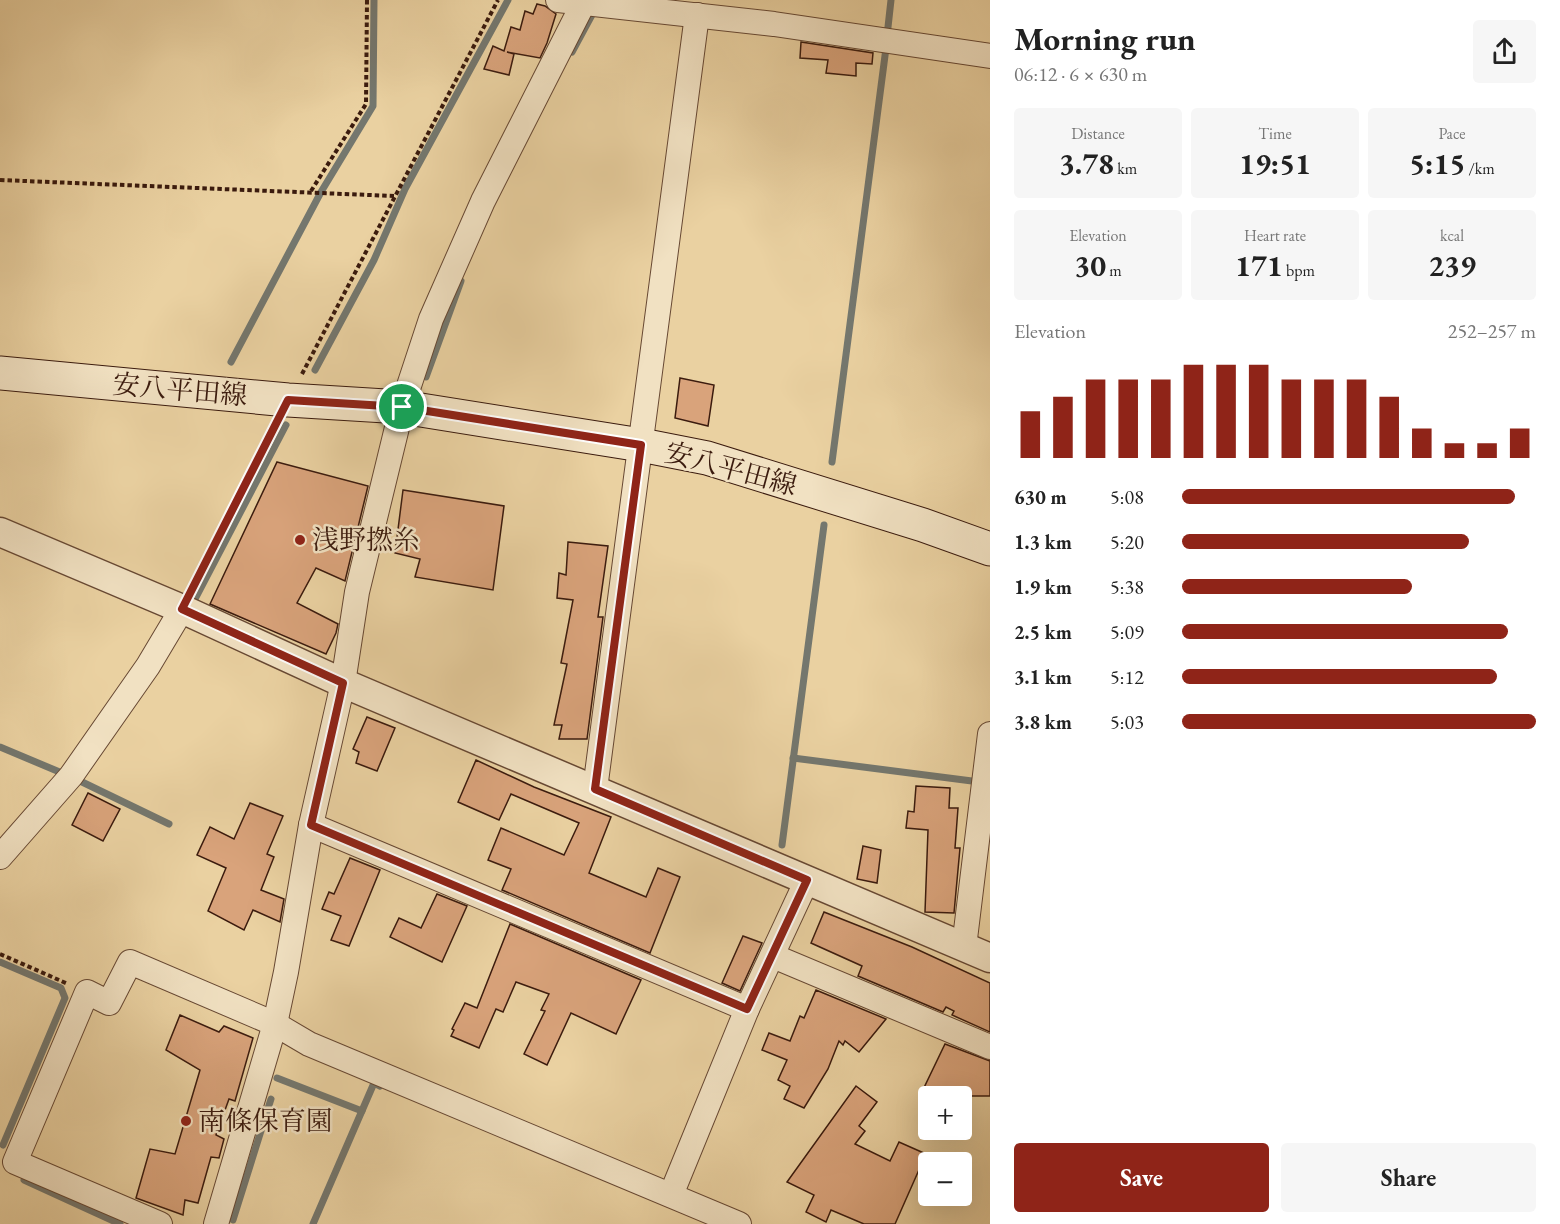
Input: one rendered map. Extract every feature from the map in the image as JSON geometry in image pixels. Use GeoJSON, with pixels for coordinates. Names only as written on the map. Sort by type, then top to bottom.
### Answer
{"type":"FeatureCollection","features":[{"type":"Feature","properties":{"kind":"main road","name":"安八平田線"},"geometry":{"type":"LineString","coordinates":[[0,374],[288,400],[402,407],[641,445],[707,458],[924,525],[990,549]]}},
{"type":"Feature","properties":{"kind":"street"},"geometry":{"type":"LineString","coordinates":[[558,0],[697,15],[990,56]]}},
{"type":"Feature","properties":{"kind":"street"},"geometry":{"type":"LineString","coordinates":[[216,1224],[275,1024],[311,825],[343,683],[357,592],[402,407],[431,319],[483,201],[584,2]]}},
{"type":"Feature","properties":{"kind":"street"},"geometry":{"type":"LineString","coordinates":[[595,789],[697,15]]}},
{"type":"Feature","properties":{"kind":"street"},"geometry":{"type":"LineString","coordinates":[[0,532],[182,609],[343,683],[990,958]]}},
{"type":"Feature","properties":{"kind":"street"},"geometry":{"type":"LineString","coordinates":[[0,857],[71,776],[148,666],[182,609]]}},
{"type":"Feature","properties":{"kind":"street"},"geometry":{"type":"LineString","coordinates":[[964,947],[990,734]]}},
{"type":"Feature","properties":{"kind":"street"},"geometry":{"type":"LineString","coordinates":[[311,825],[747,1009]]}},
{"type":"Feature","properties":{"kind":"street"},"geometry":{"type":"LineString","coordinates":[[671,1195],[747,1009],[807,880]]}},
{"type":"Feature","properties":{"kind":"street"},"geometry":{"type":"LineString","coordinates":[[773,956],[990,1047]]}},
{"type":"Feature","properties":{"kind":"street"},"geometry":{"type":"LineString","coordinates":[[160,1224],[15,1162],[87,992],[109,1003],[130,963],[275,1024],[320,1048],[739,1224]]}},
{"type":"Feature","properties":{"kind":"path"},"geometry":{"type":"LineString","coordinates":[[312,191],[366,104],[367,0]]}},
{"type":"Feature","properties":{"kind":"path"},"geometry":{"type":"LineString","coordinates":[[182,609],[288,400],[498,0]]}},
{"type":"Feature","properties":{"kind":"path"},"geometry":{"type":"LineString","coordinates":[[0,180],[394,196]]}},
{"type":"Feature","properties":{"kind":"path"},"geometry":{"type":"LineString","coordinates":[[0,954],[87,992]]}},
{"type":"Feature","properties":{"kind":"building"},"geometry":{"type":"Polygon","coordinates":[[[537,4],[545,6],[556,14],[540,58],[507,52],[514,54],[509,75],[484,69],[493,46],[504,51],[511,27],[520,30],[525,11],[533,14],[537,4]]]}},
{"type":"Feature","properties":{"kind":"building"},"geometry":{"type":"Polygon","coordinates":[[[801,42],[873,53],[872,64],[856,63],[856,76],[826,73],[828,60],[800,58],[801,42]]]}},
{"type":"Feature","properties":{"kind":"building"},"geometry":{"type":"Polygon","coordinates":[[[680,378],[714,385],[708,426],[675,418],[680,378]]]}},
{"type":"Feature","properties":{"kind":"building","name":"浅野撚糸"},"geometry":{"type":"Polygon","coordinates":[[[277,462],[368,486],[345,581],[316,568],[297,603],[338,624],[326,654],[210,604],[277,462]]]}},
{"type":"Feature","properties":{"kind":"building","name":"浅野撚糸"},"geometry":{"type":"Polygon","coordinates":[[[403,490],[504,506],[493,590],[415,577],[420,559],[395,553],[403,490]]]}},
{"type":"Feature","properties":{"kind":"building"},"geometry":{"type":"Polygon","coordinates":[[[568,542],[608,546],[598,617],[603,617],[587,739],[559,739],[562,725],[554,725],[567,664],[561,663],[573,600],[557,598],[559,573],[566,575],[568,542]]]}},
{"type":"Feature","properties":{"kind":"building"},"geometry":{"type":"Polygon","coordinates":[[[367,717],[395,728],[377,771],[356,763],[359,752],[353,749],[367,717]]]}},
{"type":"Feature","properties":{"kind":"building"},"geometry":{"type":"Polygon","coordinates":[[[476,760],[534,787],[611,817],[589,873],[646,897],[658,868],[680,877],[650,953],[502,890],[511,869],[488,860],[501,828],[564,855],[579,823],[511,794],[499,820],[458,802],[476,760]]]}},
{"type":"Feature","properties":{"kind":"building"},"geometry":{"type":"Polygon","coordinates":[[[916,786],[950,788],[949,808],[958,808],[955,848],[960,848],[954,913],[925,912],[928,830],[906,828],[908,811],[914,812],[916,786]]]}},
{"type":"Feature","properties":{"kind":"building"},"geometry":{"type":"Polygon","coordinates":[[[88,793],[120,809],[103,841],[72,825],[88,793]]]}},
{"type":"Feature","properties":{"kind":"building"},"geometry":{"type":"Polygon","coordinates":[[[250,803],[283,816],[267,854],[274,857],[261,890],[284,899],[280,922],[253,910],[244,930],[208,911],[226,868],[197,855],[210,827],[234,839],[250,803]]]}},
{"type":"Feature","properties":{"kind":"building"},"geometry":{"type":"Polygon","coordinates":[[[863,846],[881,850],[877,883],[857,879],[863,846]]]}},
{"type":"Feature","properties":{"kind":"building"},"geometry":{"type":"Polygon","coordinates":[[[350,858],[380,870],[349,946],[331,940],[341,916],[322,909],[329,892],[334,894],[350,858]]]}},
{"type":"Feature","properties":{"kind":"building"},"geometry":{"type":"Polygon","coordinates":[[[437,894],[467,906],[442,962],[390,937],[399,918],[421,928],[437,894]]]}},
{"type":"Feature","properties":{"kind":"building"},"geometry":{"type":"Polygon","coordinates":[[[824,912],[912,947],[990,983],[990,1032],[952,1015],[954,1011],[946,1007],[943,1012],[858,976],[862,966],[811,943],[824,912]]]}},
{"type":"Feature","properties":{"kind":"building"},"geometry":{"type":"Polygon","coordinates":[[[510,924],[641,980],[616,1034],[571,1013],[547,1065],[524,1054],[545,1011],[541,1010],[549,994],[516,982],[503,1012],[496,1009],[479,1048],[451,1036],[454,1030],[452,1029],[465,1003],[477,1008],[510,924]]]}},
{"type":"Feature","properties":{"kind":"building"},"geometry":{"type":"Polygon","coordinates":[[[743,936],[762,943],[740,991],[722,983],[743,936]]]}},
{"type":"Feature","properties":{"kind":"building"},"geometry":{"type":"Polygon","coordinates":[[[816,990],[886,1019],[859,1052],[845,1041],[843,1045],[839,1041],[828,1069],[804,1108],[784,1099],[790,1086],[778,1080],[787,1060],[762,1050],[769,1033],[790,1041],[800,1016],[804,1018],[816,990]]]}},
{"type":"Feature","properties":{"kind":"building"},"geometry":{"type":"Polygon","coordinates":[[[180,1015],[219,1032],[224,1026],[253,1038],[235,1101],[229,1099],[216,1135],[224,1139],[219,1158],[211,1157],[198,1203],[185,1200],[183,1215],[136,1198],[150,1149],[175,1154],[200,1070],[166,1050],[180,1015]]]}},
{"type":"Feature","properties":{"kind":"building"},"geometry":{"type":"Polygon","coordinates":[[[945,1044],[990,1061],[990,1096],[972,1096],[972,1086],[925,1086],[945,1044]]]}},
{"type":"Feature","properties":{"kind":"building"},"geometry":{"type":"Polygon","coordinates":[[[856,1086],[877,1102],[859,1126],[865,1131],[855,1144],[890,1161],[899,1142],[922,1152],[918,1152],[918,1172],[895,1224],[864,1224],[831,1210],[826,1222],[806,1212],[814,1195],[787,1182],[856,1086]]]}},
{"type":"Feature","properties":{"kind":"waterway"},"geometry":{"type":"LineString","coordinates":[[231,362],[321,192],[373,106],[374,0]]}},
{"type":"Feature","properties":{"kind":"waterway"},"geometry":{"type":"LineString","coordinates":[[315,370],[374,260],[405,189],[508,0]]}},
{"type":"Feature","properties":{"kind":"waterway"},"geometry":{"type":"LineString","coordinates":[[887,36],[891,0]]}},
{"type":"Feature","properties":{"kind":"waterway"},"geometry":{"type":"LineString","coordinates":[[572,52],[593,13]]}},
{"type":"Feature","properties":{"kind":"waterway"},"geometry":{"type":"LineString","coordinates":[[832,462],[886,48]]}},
{"type":"Feature","properties":{"kind":"waterway"},"geometry":{"type":"LineString","coordinates":[[426,377],[461,281]]}},
{"type":"Feature","properties":{"kind":"waterway"},"geometry":{"type":"LineString","coordinates":[[193,603],[286,425]]}},
{"type":"Feature","properties":{"kind":"waterway"},"geometry":{"type":"LineString","coordinates":[[782,845],[824,525]]}},
{"type":"Feature","properties":{"kind":"waterway"},"geometry":{"type":"LineString","coordinates":[[0,747],[62,773]]}},
{"type":"Feature","properties":{"kind":"waterway"},"geometry":{"type":"LineString","coordinates":[[793,758],[972,781]]}},
{"type":"Feature","properties":{"kind":"waterway"},"geometry":{"type":"LineString","coordinates":[[80,781],[169,824]]}},
{"type":"Feature","properties":{"kind":"waterway"},"geometry":{"type":"LineString","coordinates":[[0,962],[61,988],[65,998],[3,1145]]}},
{"type":"Feature","properties":{"kind":"waterway"},"geometry":{"type":"LineString","coordinates":[[277,1078],[362,1111]]}},
{"type":"Feature","properties":{"kind":"waterway"},"geometry":{"type":"LineString","coordinates":[[313,1224],[374,1083],[380,1086]]}},
{"type":"Feature","properties":{"kind":"waterway"},"geometry":{"type":"LineString","coordinates":[[233,1220],[271,1099]]}},
{"type":"Feature","properties":{"kind":"waterway"},"geometry":{"type":"LineString","coordinates":[[24,1180],[120,1224]]}},
{"type":"Feature","properties":{"kind":"place","name":"浅野撚糸"},"geometry":{"type":"Point","coordinates":[300,540]}},
{"type":"Feature","properties":{"kind":"place","name":"南條保育園"},"geometry":{"type":"Point","coordinates":[186,1121]}},
{"type":"Feature","properties":{"kind":"route"},"geometry":{"type":"LineString","coordinates":[[288,400],[402,407],[641,445],[595,789],[807,880],[747,1009],[311,825],[343,683],[182,609],[288,400]]}}]}
